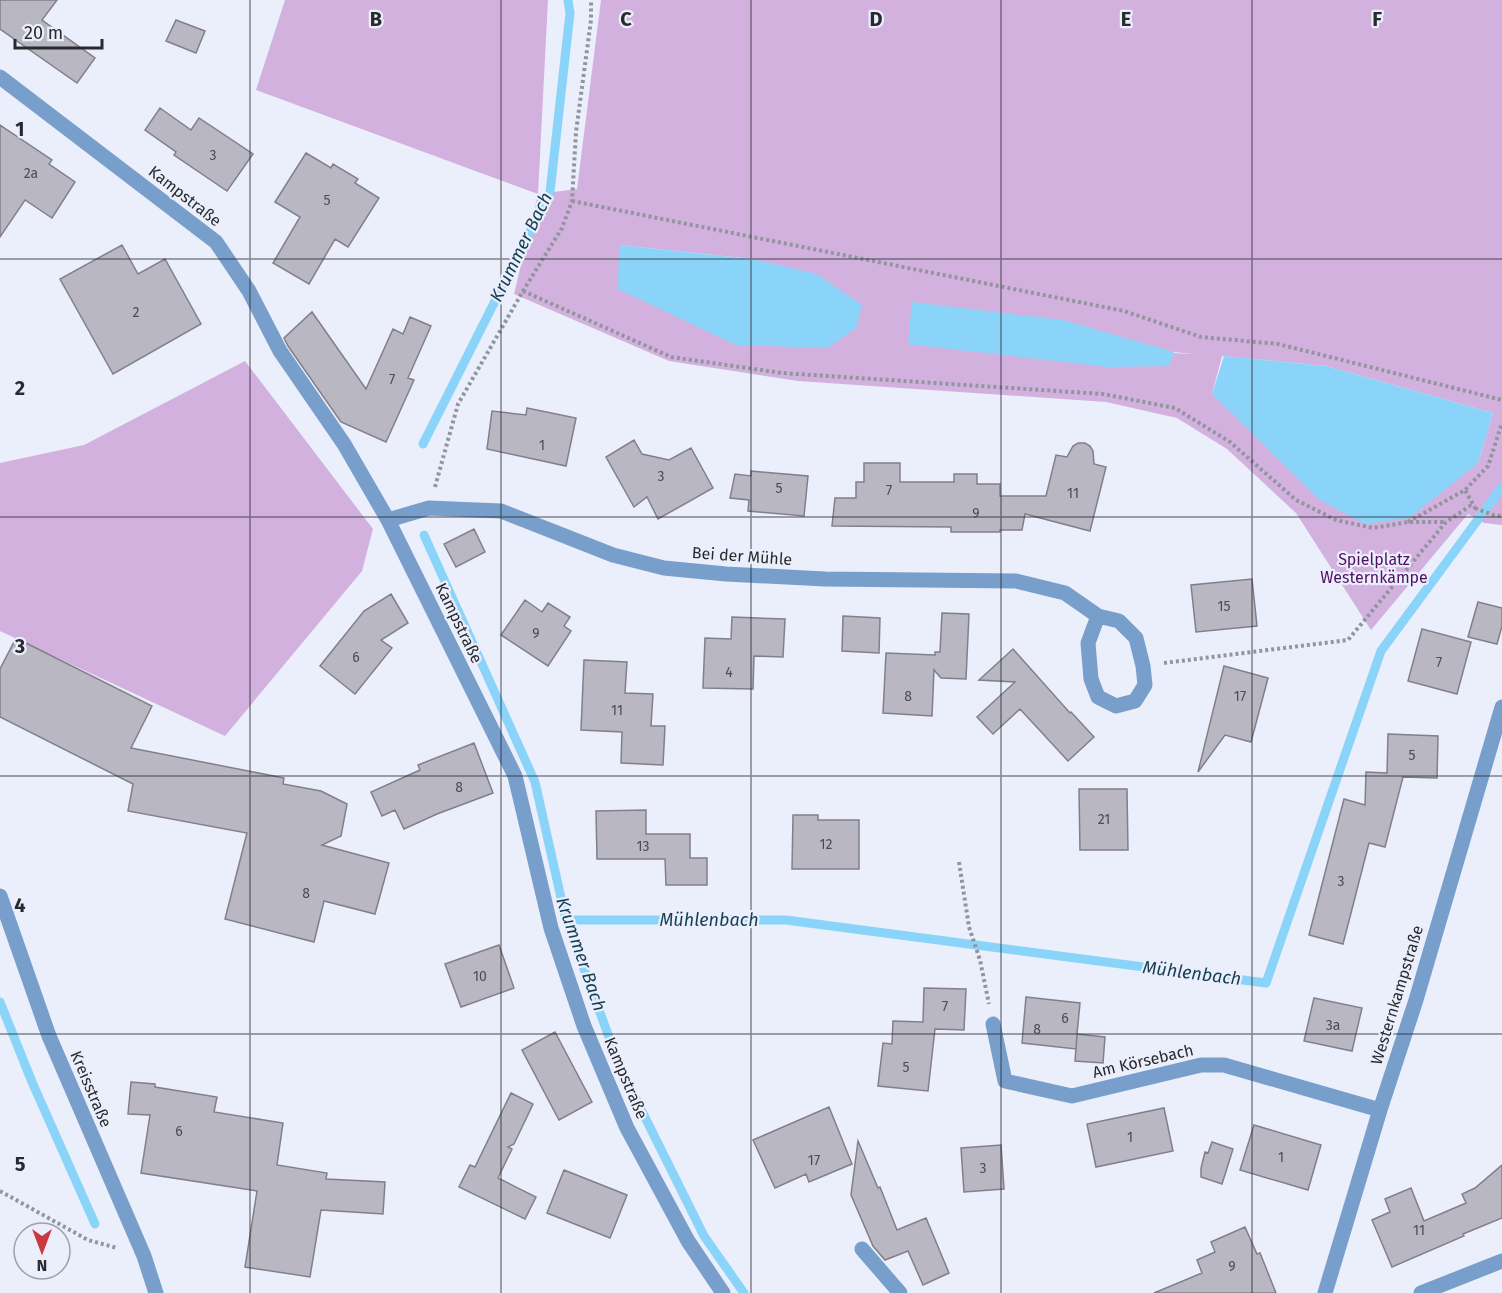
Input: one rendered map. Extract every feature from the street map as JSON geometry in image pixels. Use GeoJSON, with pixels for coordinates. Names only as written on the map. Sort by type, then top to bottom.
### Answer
{"type":"FeatureCollection","features":[{"type":"Feature","properties":{"kind":"street","name":"Kampstraße"},"geometry":{"type":"LineString","coordinates":[[0,77],[216,242],[249,291],[280,351],[344,444],[388,520],[515,776],[551,928],[584,1026],[627,1128],[687,1241],[723,1293]]}},
{"type":"Feature","properties":{"kind":"street","name":"Bei der Mühle"},"geometry":{"type":"LineString","coordinates":[[388,520],[429,507],[501,511],[613,555],[664,568],[825,579],[1016,581],[1065,593],[1098,616],[1119,621],[1136,638],[1145,685],[1135,701],[1116,706],[1098,697],[1091,679],[1088,643],[1098,616]]}},
{"type":"Feature","properties":{"kind":"street","name":"Westernkampstraße"},"geometry":{"type":"LineString","coordinates":[[1325,1293],[1416,1000],[1502,707]]}},
{"type":"Feature","properties":{"kind":"street","name":"Kreisstraße"},"geometry":{"type":"LineString","coordinates":[[0,896],[49,1036],[144,1256],[156,1293]]}},
{"type":"Feature","properties":{"kind":"street","name":"Am Körsebach"},"geometry":{"type":"LineString","coordinates":[[993,1024],[1005,1081],[1072,1096],[1201,1065],[1224,1065],[1380,1110]]}},
{"type":"Feature","properties":{"kind":"street"},"geometry":{"type":"LineString","coordinates":[[862,1250],[900,1293]]}},
{"type":"Feature","properties":{"kind":"street"},"geometry":{"type":"LineString","coordinates":[[1421,1293],[1502,1261]]}},
{"type":"Feature","properties":{"kind":"path"},"geometry":{"type":"LineString","coordinates":[[429,507],[458,404],[562,228],[572,201],[576,132],[591,20],[591,0]]}},
{"type":"Feature","properties":{"kind":"path"},"geometry":{"type":"LineString","coordinates":[[572,201],[1124,311],[1201,337],[1278,344],[1502,400]]}},
{"type":"Feature","properties":{"kind":"path"},"geometry":{"type":"LineString","coordinates":[[523,291],[671,357],[782,374],[1103,394],[1175,408],[1230,442],[1296,500],[1336,520],[1373,528],[1408,522],[1446,522]]}},
{"type":"Feature","properties":{"kind":"path"},"geometry":{"type":"LineString","coordinates":[[1408,522],[1465,490],[1488,466],[1502,423]]}},
{"type":"Feature","properties":{"kind":"path"},"geometry":{"type":"LineString","coordinates":[[1465,490],[1475,508]]}},
{"type":"Feature","properties":{"kind":"path"},"geometry":{"type":"LineString","coordinates":[[1143,666],[1348,640],[1446,522],[1470,506],[1502,516]]}},
{"type":"Feature","properties":{"kind":"path"},"geometry":{"type":"LineString","coordinates":[[958,862],[969,927],[980,960],[993,1024]]}},
{"type":"Feature","properties":{"kind":"path"},"geometry":{"type":"LineString","coordinates":[[0,1191],[88,1240],[144,1256]]}},
{"type":"Feature","properties":{"kind":"green space"},"geometry":{"type":"Polygon","coordinates":[[[285,0],[548,0],[538,194],[256,90],[285,0]]]}},
{"type":"Feature","properties":{"kind":"green space","name":"Spielplatz Westernkämpe"},"geometry":{"type":"Polygon","coordinates":[[[601,0],[1502,0],[1502,525],[1484,523],[1468,514],[1371,630],[1296,513],[1227,449],[1177,418],[1106,402],[798,381],[669,361],[514,294],[538,194],[577,189],[601,0]],[[619,245],[861,305],[817,275],[752,259],[619,245]],[[912,302],[1169,366],[1173,353],[1193,354],[912,302]],[[1222,356],[1212,394],[1478,463],[1493,413],[1326,366],[1222,356]]]}},
{"type":"Feature","properties":{"kind":"green space"},"geometry":{"type":"Polygon","coordinates":[[[245,361],[373,529],[362,571],[225,736],[0,631],[0,463],[84,445],[245,361]]]}},
{"type":"Feature","properties":{"kind":"water"},"geometry":{"type":"Polygon","coordinates":[[[619,245],[752,259],[817,274],[862,305],[856,328],[827,348],[736,345],[618,289],[619,245]]]}},
{"type":"Feature","properties":{"kind":"water"},"geometry":{"type":"Polygon","coordinates":[[[912,302],[1063,320],[1174,352],[1169,366],[1107,367],[908,344],[912,302]]]}},
{"type":"Feature","properties":{"kind":"water"},"geometry":{"type":"Polygon","coordinates":[[[1224,356],[1326,366],[1493,413],[1478,463],[1409,518],[1365,524],[1320,500],[1212,394],[1224,356]]]}},
{"type":"Feature","properties":{"kind":"building"},"geometry":{"type":"Polygon","coordinates":[[[0,0],[57,0],[42,20],[95,58],[77,83],[0,29],[0,0]]]}},
{"type":"Feature","properties":{"kind":"building"},"geometry":{"type":"Polygon","coordinates":[[[176,20],[205,31],[196,53],[166,41],[176,20]]]}},
{"type":"Feature","properties":{"kind":"building"},"geometry":{"type":"Polygon","coordinates":[[[160,108],[191,130],[199,118],[253,154],[227,191],[174,155],[176,152],[145,130],[160,108]]]}},
{"type":"Feature","properties":{"kind":"building"},"geometry":{"type":"Polygon","coordinates":[[[0,125],[52,160],[49,164],[75,182],[52,218],[25,200],[0,237],[0,125]]]}},
{"type":"Feature","properties":{"kind":"building"},"geometry":{"type":"Polygon","coordinates":[[[306,153],[331,168],[333,164],[358,179],[355,183],[379,198],[348,247],[335,239],[309,284],[273,263],[300,217],[275,202],[306,153]]]}},
{"type":"Feature","properties":{"kind":"building"},"geometry":{"type":"Polygon","coordinates":[[[122,245],[138,274],[165,259],[201,324],[113,374],[60,279],[122,245]]]}},
{"type":"Feature","properties":{"kind":"building"},"geometry":{"type":"Polygon","coordinates":[[[312,312],[366,389],[393,329],[403,334],[410,317],[431,326],[408,378],[414,380],[386,442],[341,422],[288,346],[284,338],[312,312]]]}},
{"type":"Feature","properties":{"kind":"building"},"geometry":{"type":"Polygon","coordinates":[[[527,408],[576,418],[566,466],[487,449],[492,411],[526,415],[527,408]]]}},
{"type":"Feature","properties":{"kind":"building"},"geometry":{"type":"Polygon","coordinates":[[[634,440],[642,454],[669,460],[691,448],[713,488],[658,519],[647,497],[634,507],[606,457],[634,440]]]}},
{"type":"Feature","properties":{"kind":"building"},"geometry":{"type":"Polygon","coordinates":[[[1078,443],[1090,446],[1093,451],[1094,464],[1106,467],[1090,531],[1025,514],[1022,530],[1000,530],[1000,532],[951,532],[951,527],[832,526],[835,498],[856,498],[856,482],[864,482],[864,463],[900,463],[900,482],[954,482],[954,474],[977,474],[977,484],[1000,484],[1000,496],[1046,496],[1056,455],[1067,457],[1073,446],[1078,443]]]}},
{"type":"Feature","properties":{"kind":"building"},"geometry":{"type":"Polygon","coordinates":[[[751,471],[808,476],[804,516],[748,511],[749,500],[730,498],[735,474],[751,476],[751,471]]]}},
{"type":"Feature","properties":{"kind":"building"},"geometry":{"type":"Polygon","coordinates":[[[474,529],[485,552],[456,567],[444,544],[474,529]]]}},
{"type":"Feature","properties":{"kind":"building"},"geometry":{"type":"Polygon","coordinates":[[[1252,579],[1257,626],[1196,632],[1191,585],[1252,579]]]}},
{"type":"Feature","properties":{"kind":"building"},"geometry":{"type":"Polygon","coordinates":[[[391,594],[408,623],[381,640],[392,648],[355,694],[320,666],[364,611],[391,594]]]}},
{"type":"Feature","properties":{"kind":"building"},"geometry":{"type":"Polygon","coordinates":[[[525,600],[542,612],[548,603],[570,617],[564,626],[571,631],[548,666],[501,635],[525,600]]]}},
{"type":"Feature","properties":{"kind":"building"},"geometry":{"type":"Polygon","coordinates":[[[1478,602],[1502,608],[1502,626],[1497,644],[1468,637],[1478,602]]]}},
{"type":"Feature","properties":{"kind":"building"},"geometry":{"type":"Polygon","coordinates":[[[942,613],[969,614],[966,679],[941,678],[934,670],[932,716],[883,713],[886,653],[935,655],[935,652],[940,652],[942,613]]]}},
{"type":"Feature","properties":{"kind":"building"},"geometry":{"type":"Polygon","coordinates":[[[843,616],[880,618],[879,653],[842,651],[843,616]]]}},
{"type":"Feature","properties":{"kind":"building"},"geometry":{"type":"Polygon","coordinates":[[[732,617],[785,619],[783,657],[754,656],[753,689],[703,688],[705,638],[731,639],[732,617]]]}},
{"type":"Feature","properties":{"kind":"building"},"geometry":{"type":"Polygon","coordinates":[[[1422,629],[1471,642],[1457,694],[1408,681],[1422,629]]]}},
{"type":"Feature","properties":{"kind":"building"},"geometry":{"type":"Polygon","coordinates":[[[16,638],[152,706],[131,748],[284,778],[283,784],[321,791],[347,804],[341,836],[322,845],[389,863],[375,914],[324,901],[314,942],[225,919],[247,833],[128,811],[133,784],[0,717],[0,669],[16,638]]]}},
{"type":"Feature","properties":{"kind":"building"},"geometry":{"type":"Polygon","coordinates":[[[1013,649],[1094,737],[1068,761],[1020,709],[993,734],[977,717],[1015,682],[979,680],[1013,649]]]}},
{"type":"Feature","properties":{"kind":"building"},"geometry":{"type":"Polygon","coordinates":[[[584,660],[627,662],[625,693],[653,694],[651,726],[665,726],[663,765],[621,763],[622,732],[581,730],[584,660]]]}},
{"type":"Feature","properties":{"kind":"building"},"geometry":{"type":"Polygon","coordinates":[[[1224,666],[1268,678],[1251,742],[1225,735],[1198,772],[1224,666]]]}},
{"type":"Feature","properties":{"kind":"building"},"geometry":{"type":"Polygon","coordinates":[[[1388,734],[1438,736],[1437,778],[1403,777],[1385,847],[1369,843],[1343,944],[1309,935],[1344,799],[1365,805],[1366,772],[1387,773],[1388,734]]]}},
{"type":"Feature","properties":{"kind":"building"},"geometry":{"type":"Polygon","coordinates":[[[474,743],[493,793],[404,829],[395,810],[382,816],[371,792],[420,770],[418,765],[474,743]]]}},
{"type":"Feature","properties":{"kind":"building"},"geometry":{"type":"Polygon","coordinates":[[[1079,789],[1127,789],[1128,850],[1080,850],[1079,789]]]}},
{"type":"Feature","properties":{"kind":"building"},"geometry":{"type":"Polygon","coordinates":[[[646,810],[646,834],[690,834],[690,858],[707,858],[707,885],[666,885],[665,859],[597,859],[596,811],[646,810]]]}},
{"type":"Feature","properties":{"kind":"building"},"geometry":{"type":"Polygon","coordinates":[[[793,815],[818,815],[818,820],[859,820],[859,869],[792,869],[793,815]]]}},
{"type":"Feature","properties":{"kind":"building"},"geometry":{"type":"Polygon","coordinates":[[[499,945],[514,988],[461,1007],[445,964],[499,945]]]}},
{"type":"Feature","properties":{"kind":"building"},"geometry":{"type":"Polygon","coordinates":[[[924,988],[966,989],[964,1030],[935,1029],[928,1091],[878,1086],[883,1043],[892,1044],[893,1021],[923,1022],[924,988]]]}},
{"type":"Feature","properties":{"kind":"building"},"geometry":{"type":"Polygon","coordinates":[[[1026,997],[1080,1003],[1077,1034],[1105,1037],[1103,1063],[1075,1061],[1076,1049],[1022,1043],[1026,997]]]}},
{"type":"Feature","properties":{"kind":"building"},"geometry":{"type":"Polygon","coordinates":[[[1314,998],[1362,1008],[1352,1051],[1304,1041],[1314,998]]]}},
{"type":"Feature","properties":{"kind":"building"},"geometry":{"type":"Polygon","coordinates":[[[555,1032],[592,1102],[559,1120],[522,1050],[555,1032]]]}},
{"type":"Feature","properties":{"kind":"building"},"geometry":{"type":"Polygon","coordinates":[[[131,1082],[155,1084],[155,1087],[217,1097],[214,1112],[283,1123],[277,1165],[327,1173],[326,1179],[385,1182],[383,1214],[321,1210],[310,1277],[245,1267],[257,1191],[141,1173],[150,1115],[128,1114],[131,1082]]]}},
{"type":"Feature","properties":{"kind":"building"},"geometry":{"type":"Polygon","coordinates":[[[511,1093],[533,1104],[514,1144],[508,1147],[512,1149],[498,1178],[536,1197],[525,1219],[459,1187],[470,1165],[475,1167],[511,1093]]]}},
{"type":"Feature","properties":{"kind":"building"},"geometry":{"type":"Polygon","coordinates":[[[829,1107],[852,1164],[809,1182],[806,1174],[775,1188],[753,1140],[829,1107]]]}},
{"type":"Feature","properties":{"kind":"building"},"geometry":{"type":"Polygon","coordinates":[[[1164,1108],[1173,1151],[1096,1167],[1087,1124],[1164,1108]]]}},
{"type":"Feature","properties":{"kind":"building"},"geometry":{"type":"Polygon","coordinates":[[[1254,1125],[1321,1145],[1308,1190],[1240,1170],[1254,1125]]]}},
{"type":"Feature","properties":{"kind":"building"},"geometry":{"type":"Polygon","coordinates":[[[858,1141],[897,1230],[926,1218],[949,1273],[923,1285],[908,1251],[885,1260],[873,1246],[851,1195],[858,1141]]]}},
{"type":"Feature","properties":{"kind":"building"},"geometry":{"type":"Polygon","coordinates":[[[1212,1142],[1233,1149],[1222,1184],[1201,1177],[1205,1152],[1208,1153],[1212,1142]]]}},
{"type":"Feature","properties":{"kind":"building"},"geometry":{"type":"Polygon","coordinates":[[[1001,1145],[1004,1189],[964,1192],[961,1148],[1001,1145]]]}},
{"type":"Feature","properties":{"kind":"building"},"geometry":{"type":"Polygon","coordinates":[[[1502,1165],[1502,1218],[1392,1267],[1372,1220],[1390,1212],[1385,1199],[1411,1188],[1424,1221],[1466,1203],[1462,1194],[1475,1188],[1502,1165]]]}},
{"type":"Feature","properties":{"kind":"building"},"geometry":{"type":"Polygon","coordinates":[[[564,1170],[627,1195],[610,1238],[547,1213],[564,1170]]]}},
{"type":"Feature","properties":{"kind":"building"},"geometry":{"type":"Polygon","coordinates":[[[1245,1227],[1257,1254],[1260,1253],[1276,1293],[1154,1293],[1202,1273],[1197,1260],[1215,1252],[1211,1242],[1245,1227]]]}},
{"type":"Feature","properties":{"kind":"waterway","name":"Krummer Bach"},"geometry":{"type":"LineString","coordinates":[[423,444],[550,192],[570,13],[568,0]]}},
{"type":"Feature","properties":{"kind":"waterway","name":"Mühlenbach"},"geometry":{"type":"LineString","coordinates":[[566,920],[786,920],[1266,983],[1381,651],[1502,487]]}},
{"type":"Feature","properties":{"kind":"waterway","name":"Krummer Bach"},"geometry":{"type":"LineString","coordinates":[[424,535],[535,782],[566,920],[620,1067],[704,1236],[744,1293]]}},
{"type":"Feature","properties":{"kind":"waterway"},"geometry":{"type":"LineString","coordinates":[[0,1002],[32,1082],[95,1224]]}}]}
